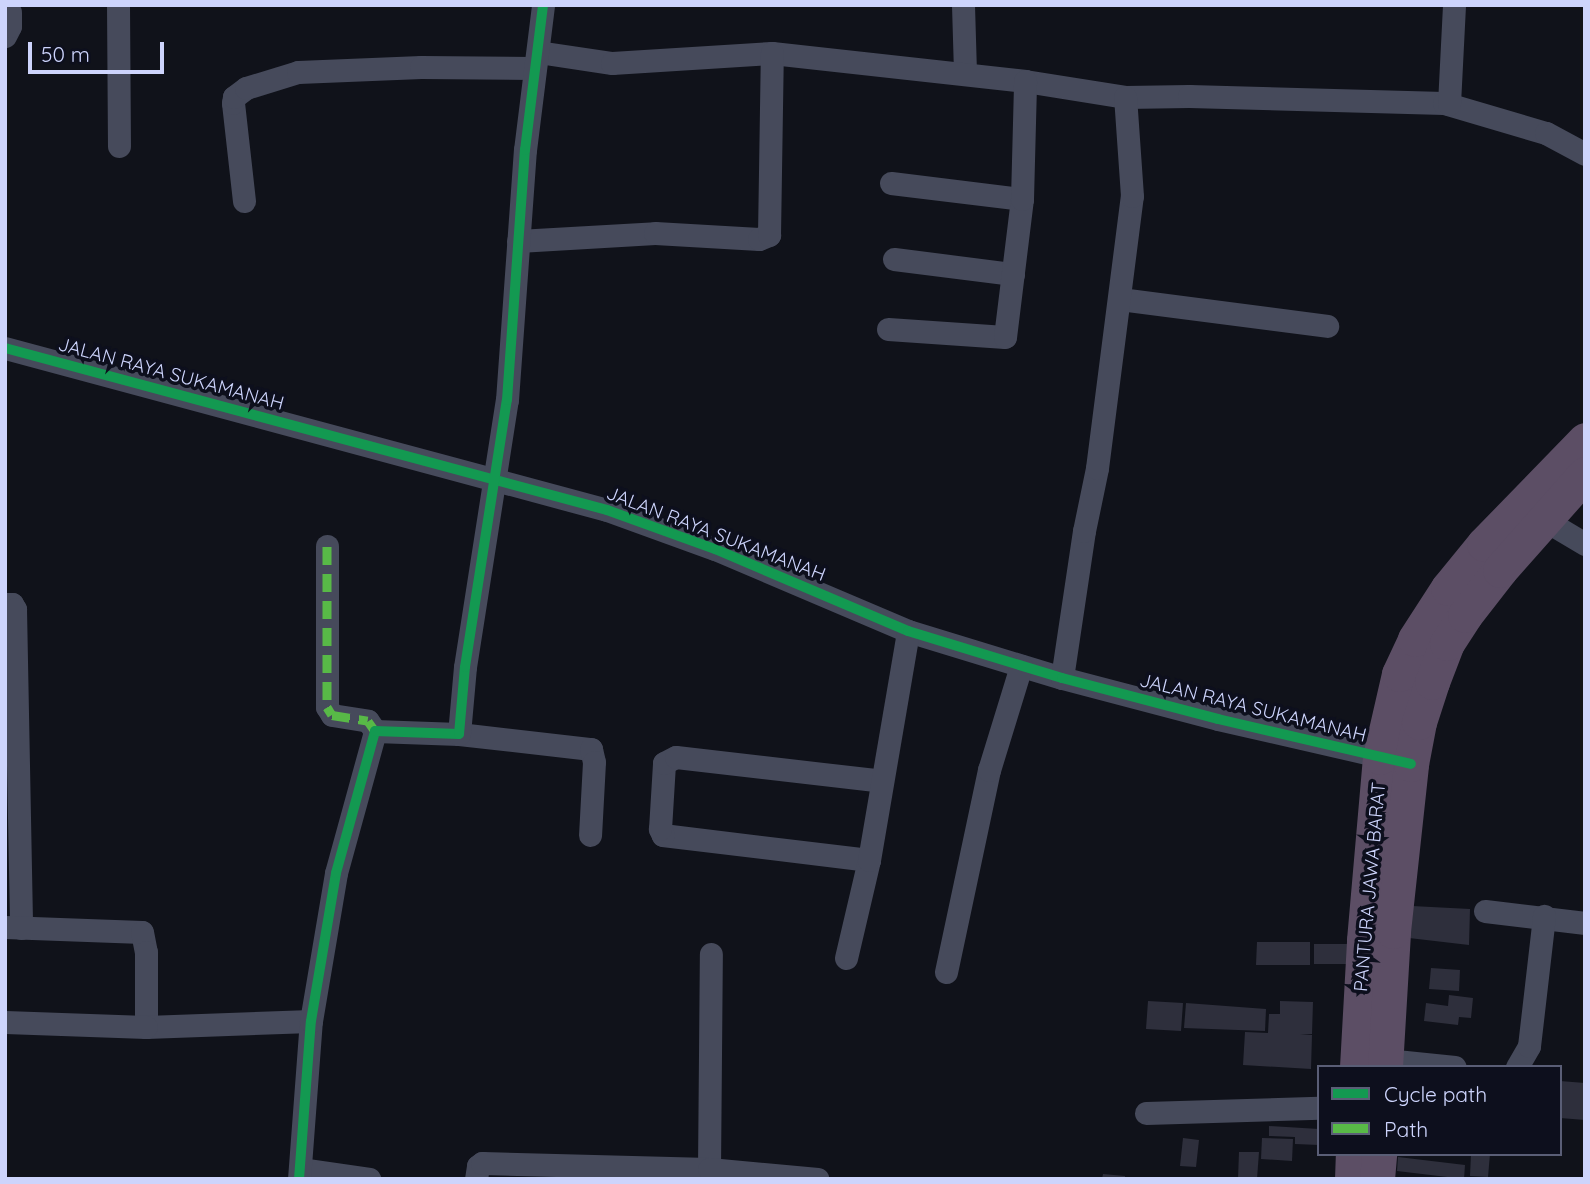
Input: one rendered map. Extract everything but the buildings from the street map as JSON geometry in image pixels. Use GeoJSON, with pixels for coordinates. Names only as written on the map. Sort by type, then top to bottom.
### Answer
{"type":"FeatureCollection","features":[{"type":"Feature","properties":{"kind":"highway","name":"PANTURA JAWA BARAT"},"geometry":{"type":"LineString","coordinates":[[1376,1065],[1364,940],[1396,760],[1399,674],[1415,639],[1434,608],[1484,544],[1585,440]]}},
{"type":"Feature","properties":{"kind":"highway"},"geometry":{"type":"LineString","coordinates":[[1396,760],[1419,722],[1447,643],[1486,588],[1543,519],[1585,474]]}},
{"type":"Feature","properties":{"kind":"highway"},"geometry":{"type":"LineString","coordinates":[[1352,1179],[1353,1156]]}},
{"type":"Feature","properties":{"kind":"highway"},"geometry":{"type":"LineString","coordinates":[[1377,1179],[1379,1156]]}},
{"type":"Feature","properties":{"kind":"street"},"geometry":{"type":"LineString","coordinates":[[118,5],[119,146]]}},
{"type":"Feature","properties":{"kind":"street"},"geometry":{"type":"LineString","coordinates":[[459,734],[464,667],[507,400],[518,241],[543,5]]}},
{"type":"Feature","properties":{"kind":"street"},"geometry":{"type":"LineString","coordinates":[[963,5],[965,74]]}},
{"type":"Feature","properties":{"kind":"street"},"geometry":{"type":"LineString","coordinates":[[1449,104],[1454,5]]}},
{"type":"Feature","properties":{"kind":"street"},"geometry":{"type":"LineString","coordinates":[[5,36],[10,26],[10,12]]}},
{"type":"Feature","properties":{"kind":"street"},"geometry":{"type":"LineString","coordinates":[[518,241],[654,233],[759,239],[769,235],[772,53]]}},
{"type":"Feature","properties":{"kind":"street"},"geometry":{"type":"LineString","coordinates":[[244,201],[233,103],[234,97],[246,88],[298,72],[536,60],[612,63],[772,53],[1025,81],[1125,97],[1300,98],[1449,104],[1546,133],[1585,154]]}},
{"type":"Feature","properties":{"kind":"street"},"geometry":{"type":"LineString","coordinates":[[888,329],[1005,337],[1022,199],[1025,81]]}},
{"type":"Feature","properties":{"kind":"street"},"geometry":{"type":"LineString","coordinates":[[1062,678],[1084,531],[1097,468],[1132,197],[1125,97]]}},
{"type":"Feature","properties":{"kind":"street"},"geometry":{"type":"LineString","coordinates":[[891,183],[1022,199]]}},
{"type":"Feature","properties":{"kind":"street"},"geometry":{"type":"LineString","coordinates":[[894,258],[1013,274]]}},
{"type":"Feature","properties":{"kind":"street"},"geometry":{"type":"LineString","coordinates":[[1120,299],[1327,326]]}},
{"type":"Feature","properties":{"kind":"street","name":"JALAN RAYA SUKAMANAH"},"geometry":{"type":"LineString","coordinates":[[5,348],[496,478],[662,529],[908,631],[1021,666],[1396,760]]}},
{"type":"Feature","properties":{"kind":"street"},"geometry":{"type":"LineString","coordinates":[[1543,519],[1585,544]]}},
{"type":"Feature","properties":{"kind":"street"},"geometry":{"type":"LineString","coordinates":[[327,546],[327,707],[332,715],[368,721],[375,731]]}},
{"type":"Feature","properties":{"kind":"street"},"geometry":{"type":"LineString","coordinates":[[5,604],[12,604],[15,609],[11,767],[13,928],[142,932],[146,951],[146,1027]]}},
{"type":"Feature","properties":{"kind":"street"},"geometry":{"type":"LineString","coordinates":[[846,958],[869,860],[908,631]]}},
{"type":"Feature","properties":{"kind":"street"},"geometry":{"type":"LineString","coordinates":[[946,972],[989,770],[1021,666]]}},
{"type":"Feature","properties":{"kind":"street"},"geometry":{"type":"LineString","coordinates":[[375,731],[459,734],[591,749],[594,762],[590,835]]}},
{"type":"Feature","properties":{"kind":"street"},"geometry":{"type":"LineString","coordinates":[[369,1179],[299,1174],[311,1020],[336,873],[375,731]]}},
{"type":"Feature","properties":{"kind":"street"},"geometry":{"type":"LineString","coordinates":[[869,860],[663,835],[664,763],[676,757],[882,781]]}},
{"type":"Feature","properties":{"kind":"street"},"geometry":{"type":"LineString","coordinates":[[1485,911],[1585,923]]}},
{"type":"Feature","properties":{"kind":"street"},"geometry":{"type":"LineString","coordinates":[[1518,1065],[1529,1046],[1544,916]]}},
{"type":"Feature","properties":{"kind":"street"},"geometry":{"type":"LineString","coordinates":[[709,1169],[711,954]]}},
{"type":"Feature","properties":{"kind":"street"},"geometry":{"type":"LineString","coordinates":[[5,1022],[146,1027],[311,1020]]}},
{"type":"Feature","properties":{"kind":"street"},"geometry":{"type":"LineString","coordinates":[[1146,1113],[1317,1108]]}},
{"type":"Feature","properties":{"kind":"street"},"geometry":{"type":"LineString","coordinates":[[475,1179],[481,1163],[652,1173],[709,1169],[818,1179]]}},
{"type":"Feature","properties":{"kind":"marked path"},"geometry":{"type":"LineString","coordinates":[[327,546],[327,707],[332,715],[368,721],[375,731]]}},
{"type":"Feature","properties":{"kind":"cycle path"},"geometry":{"type":"LineString","coordinates":[[299,1179],[311,1021],[336,873],[375,731],[459,734],[465,667],[507,400],[525,150],[543,5]]}},
{"type":"Feature","properties":{"kind":"cycle path"},"geometry":{"type":"LineString","coordinates":[[5,348],[607,510],[715,549],[908,631],[1062,678],[1218,719],[1411,764]]}}]}
